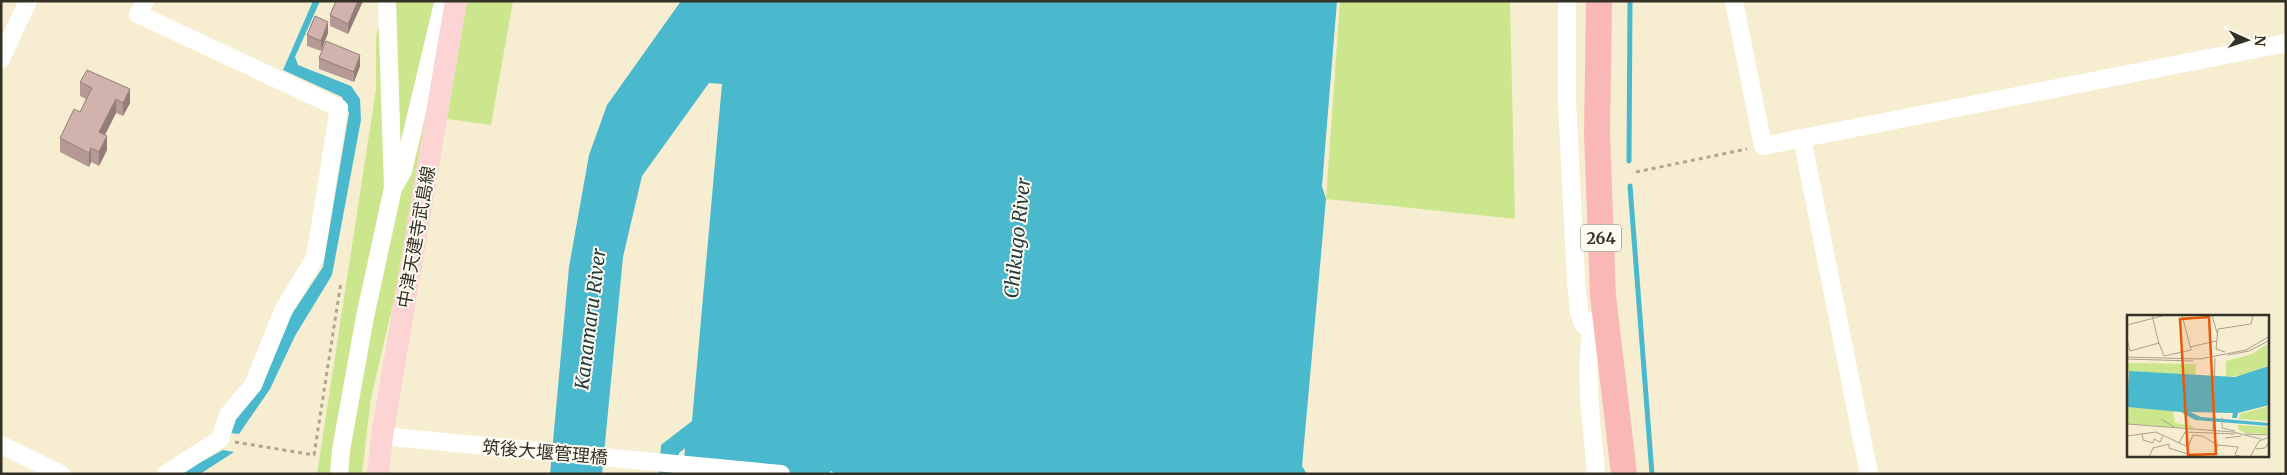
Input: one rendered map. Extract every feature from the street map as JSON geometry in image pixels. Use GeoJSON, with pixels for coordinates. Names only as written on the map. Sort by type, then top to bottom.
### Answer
{"type":"FeatureCollection","features":[{"type":"Feature","properties":{"kind":"highway","name":"264"},"geometry":{"type":"LineString","coordinates":[[1599,1],[1597,134],[1603,296],[1624,474]]}},
{"type":"Feature","properties":{"kind":"main road","name":"中津天建寺武島線"},"geometry":{"type":"LineString","coordinates":[[378,474],[391,437],[456,1]]}},
{"type":"Feature","properties":{"kind":"street"},"geometry":{"type":"LineString","coordinates":[[1,59],[28,1]]}},
{"type":"Feature","properties":{"kind":"street"},"geometry":{"type":"LineString","coordinates":[[144,1],[138,14],[339,108],[315,258],[285,307],[253,385],[228,415],[220,439],[166,474]]}},
{"type":"Feature","properties":{"kind":"street"},"geometry":{"type":"LineString","coordinates":[[339,474],[341,450],[365,317],[393,188],[387,1]]}},
{"type":"Feature","properties":{"kind":"street"},"geometry":{"type":"LineString","coordinates":[[393,188],[403,170],[442,7],[447,1]]}},
{"type":"Feature","properties":{"kind":"street"},"geometry":{"type":"LineString","coordinates":[[1567,1],[1567,100],[1576,281],[1579,311],[1583,324],[1591,332]]}},
{"type":"Feature","properties":{"kind":"street"},"geometry":{"type":"LineString","coordinates":[[1734,1],[1762,146],[2286,43]]}},
{"type":"Feature","properties":{"kind":"street"},"geometry":{"type":"LineString","coordinates":[[1802,138],[1869,474]]}},
{"type":"Feature","properties":{"kind":"street"},"geometry":{"type":"LineString","coordinates":[[1596,474],[1587,369],[1594,313],[1603,296]]}},
{"type":"Feature","properties":{"kind":"street","name":"筑後大堰管理橋"},"geometry":{"type":"LineString","coordinates":[[391,437],[781,474]]}},
{"type":"Feature","properties":{"kind":"street"},"geometry":{"type":"LineString","coordinates":[[1,445],[60,474]]}},
{"type":"Feature","properties":{"kind":"path"},"geometry":{"type":"LineString","coordinates":[[1636,172],[1762,146]]}},
{"type":"Feature","properties":{"kind":"path"},"geometry":{"type":"LineString","coordinates":[[220,439],[314,455],[341,282]]}},
{"type":"Feature","properties":{"kind":"green space"},"geometry":{"type":"Polygon","coordinates":[[[393,1],[436,1],[399,161],[393,1]]]}},
{"type":"Feature","properties":{"kind":"green space"},"geometry":{"type":"Polygon","coordinates":[[[467,1],[513,1],[491,125],[447,119],[467,1]]]}},
{"type":"Feature","properties":{"kind":"green space"},"geometry":{"type":"Polygon","coordinates":[[[1340,1],[1510,1],[1515,219],[1326,199],[1340,1]]]}},
{"type":"Feature","properties":{"kind":"green space"},"geometry":{"type":"Polygon","coordinates":[[[383,14],[387,180],[333,474],[317,474],[376,89],[376,36],[383,14]]]}},
{"type":"Feature","properties":{"kind":"green space"},"geometry":{"type":"Polygon","coordinates":[[[443,20],[397,287],[371,398],[362,474],[346,474],[370,319],[443,20]]]}},
{"type":"Feature","properties":{"kind":"water"},"geometry":{"type":"Polygon","coordinates":[[[313,1],[320,1],[295,57],[298,65],[351,86],[360,99],[361,120],[332,275],[295,336],[270,389],[239,434],[230,433],[232,423],[261,387],[290,317],[323,267],[349,113],[342,97],[283,70],[313,1]]]}},
{"type":"Feature","properties":{"kind":"water"},"geometry":{"type":"Polygon","coordinates":[[[681,1],[1337,1],[1322,186],[1326,199],[1302,466],[1307,474],[837,474],[831,471],[828,474],[683,474],[685,448],[679,453],[677,474],[659,474],[661,445],[692,421],[722,84],[709,83],[642,176],[623,257],[602,474],[550,474],[569,267],[589,155],[607,105],[681,1]]]}},
{"type":"Feature","properties":{"kind":"water"},"geometry":{"type":"Polygon","coordinates":[[[223,450],[234,452],[200,474],[179,474],[223,450]]]}},
{"type":"Feature","properties":{"kind":"building"},"geometry":{"type":"Polygon","coordinates":[[[336,1],[358,1],[348,24],[330,15],[336,1]]]}},
{"type":"Feature","properties":{"kind":"building"},"geometry":{"type":"Polygon","coordinates":[[[315,16],[328,22],[321,41],[307,35],[315,16]]]}},
{"type":"Feature","properties":{"kind":"building"},"geometry":{"type":"Polygon","coordinates":[[[326,41],[360,55],[354,72],[319,58],[326,41]]]}},
{"type":"Feature","properties":{"kind":"building"},"geometry":{"type":"Polygon","coordinates":[[[87,70],[130,89],[123,103],[116,99],[99,132],[107,136],[99,152],[91,148],[89,153],[60,138],[74,109],[80,112],[92,88],[80,82],[87,70]]]}},
{"type":"Feature","properties":{"kind":"waterway"},"geometry":{"type":"LineString","coordinates":[[1629,161],[1630,1]]}},
{"type":"Feature","properties":{"kind":"waterway"},"geometry":{"type":"LineString","coordinates":[[1630,186],[1652,474]]}},
{"type":"Feature","properties":{"kind":"water label","name":"Chikugo River"},"geometry":{"type":"Point","coordinates":[1017,238]}},
{"type":"Feature","properties":{"kind":"water label","name":"Kanamaru River"},"geometry":{"type":"Point","coordinates":[590,319]}}]}
